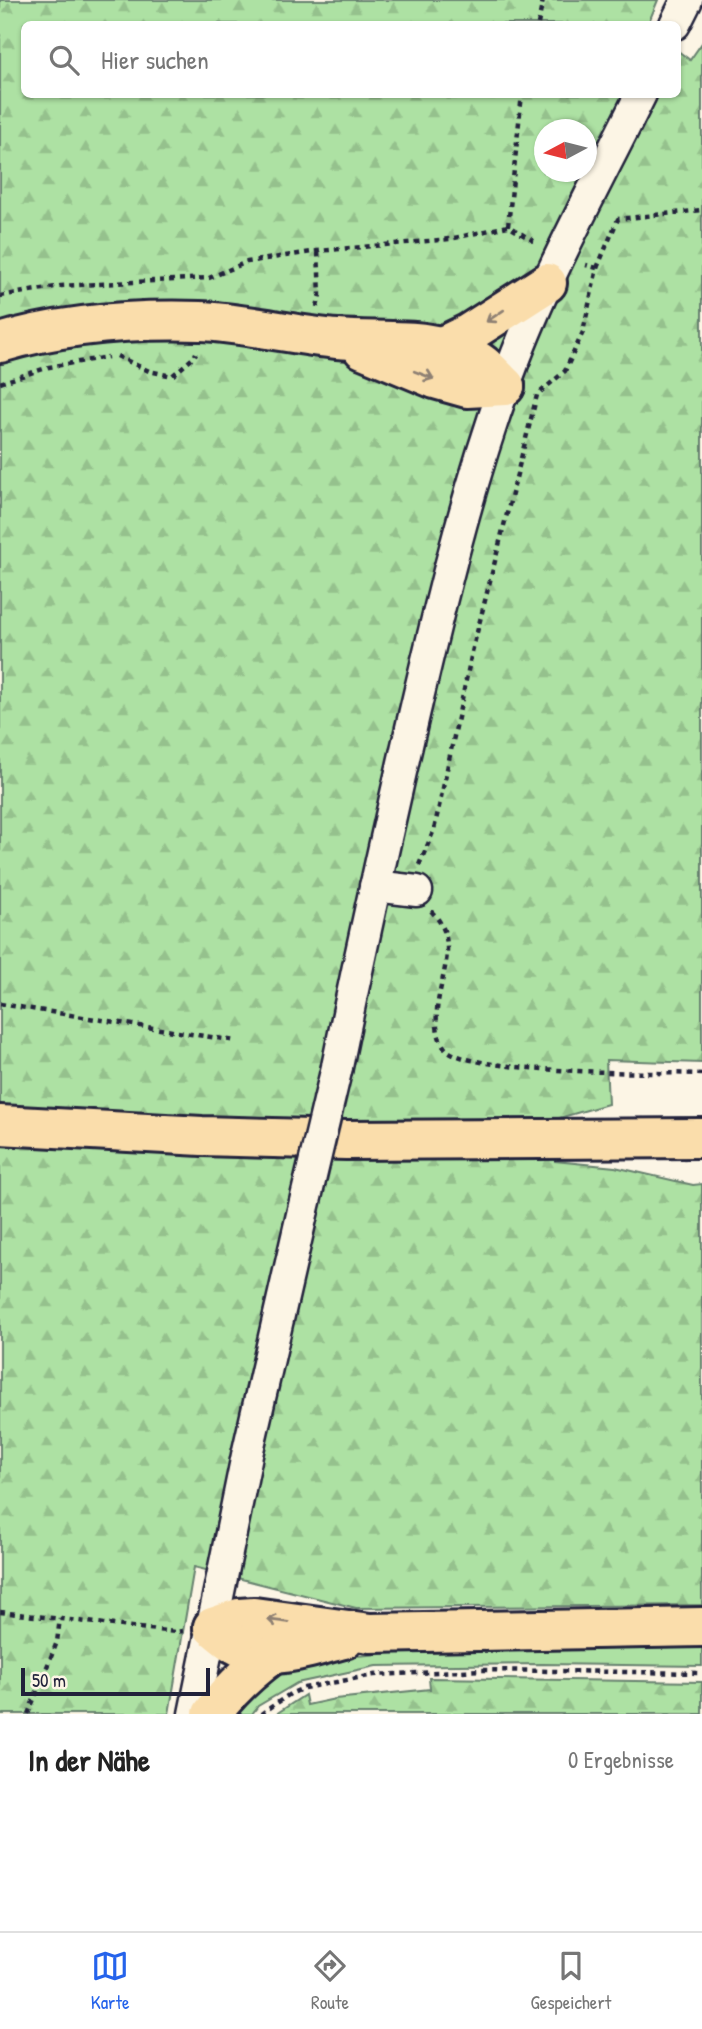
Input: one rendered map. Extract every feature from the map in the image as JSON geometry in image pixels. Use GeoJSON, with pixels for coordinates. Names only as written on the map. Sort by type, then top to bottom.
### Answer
{"type":"FeatureCollection","features":[{"type":"Feature","properties":{"kind":"main road"},"geometry":{"type":"LineString","coordinates":[[442,346],[469,333],[553,271]]}},
{"type":"Feature","properties":{"kind":"main road"},"geometry":{"type":"LineString","coordinates":[[0,343],[72,327],[133,321],[202,321],[324,337],[442,346],[474,358],[505,386]]}},
{"type":"Feature","properties":{"kind":"main road"},"geometry":{"type":"LineString","coordinates":[[324,337],[435,379],[467,388],[505,386]]}},
{"type":"Feature","properties":{"kind":"main road"},"geometry":{"type":"LineString","coordinates":[[0,1125],[201,1136],[346,1140],[702,1138]]}},
{"type":"Feature","properties":{"kind":"main road"},"geometry":{"type":"LineString","coordinates":[[213,1627],[239,1618],[254,1617],[370,1633],[702,1627]]}},
{"type":"Feature","properties":{"kind":"main road"},"geometry":{"type":"LineString","coordinates":[[213,1627],[236,1645],[253,1652],[272,1655],[370,1633]]}},
{"type":"Feature","properties":{"kind":"main road"},"geometry":{"type":"LineString","coordinates":[[212,1714],[237,1683],[272,1655]]}},
{"type":"Feature","properties":{"kind":"street"},"geometry":{"type":"LineString","coordinates":[[676,21],[687,0]]}},
{"type":"Feature","properties":{"kind":"street"},"geometry":{"type":"LineString","coordinates":[[194,1714],[247,1455],[337,1067],[374,886],[453,552],[505,386],[553,271],[639,98]]}},
{"type":"Feature","properties":{"kind":"street"},"geometry":{"type":"LineString","coordinates":[[374,886],[417,891]]}},
{"type":"Feature","properties":{"kind":"path"},"geometry":{"type":"LineString","coordinates":[[539,21],[543,0]]}},
{"type":"Feature","properties":{"kind":"path"},"geometry":{"type":"LineString","coordinates":[[508,226],[522,98]]}},
{"type":"Feature","properties":{"kind":"path"},"geometry":{"type":"LineString","coordinates":[[702,210],[618,219],[597,268],[583,332],[565,371],[537,396],[472,652],[434,830],[419,866],[417,891],[444,927],[447,943],[436,1023],[445,1048],[461,1058],[536,1069],[702,1074]]}},
{"type":"Feature","properties":{"kind":"path"},"geometry":{"type":"LineString","coordinates":[[0,296],[61,286],[209,278],[247,262],[318,251],[450,239],[508,226]]}},
{"type":"Feature","properties":{"kind":"path"},"geometry":{"type":"LineString","coordinates":[[508,226],[553,271],[597,268]]}},
{"type":"Feature","properties":{"kind":"path"},"geometry":{"type":"LineString","coordinates":[[318,251],[324,337]]}},
{"type":"Feature","properties":{"kind":"path"},"geometry":{"type":"LineString","coordinates":[[0,383],[48,367],[118,356],[149,371],[172,376],[194,357],[200,341],[202,321]]}},
{"type":"Feature","properties":{"kind":"path"},"geometry":{"type":"LineString","coordinates":[[0,1004],[236,1041]]}},
{"type":"Feature","properties":{"kind":"path"},"geometry":{"type":"LineString","coordinates":[[0,1612],[175,1632],[213,1627]]}},
{"type":"Feature","properties":{"kind":"path"},"geometry":{"type":"LineString","coordinates":[[28,1714],[57,1642],[60,1618]]}},
{"type":"Feature","properties":{"kind":"path"},"geometry":{"type":"LineString","coordinates":[[261,1714],[290,1694],[304,1688],[374,1675],[482,1670],[702,1673]]}},
{"type":"Feature","properties":{"kind":"green space"},"geometry":{"type":"Polygon","coordinates":[[[0,0],[658,0],[649,21],[21,21],[21,98],[681,98],[681,53],[690,60],[702,43],[702,1063],[606,1060],[608,1104],[552,1120],[555,1161],[615,1167],[693,1185],[702,1184],[702,1605],[356,1608],[194,1567],[169,1714],[0,1714],[0,0]]]}},
{"type":"Feature","properties":{"kind":"green space"},"geometry":{"type":"Polygon","coordinates":[[[512,1643],[702,1643],[702,1666],[376,1666],[297,1683],[258,1706],[252,1714],[227,1714],[278,1667],[356,1656],[512,1643]]]}},
{"type":"Feature","properties":{"kind":"green space"},"geometry":{"type":"Polygon","coordinates":[[[429,1678],[702,1682],[702,1714],[276,1714],[305,1695],[307,1705],[335,1699],[430,1689],[429,1678]]]}}]}
